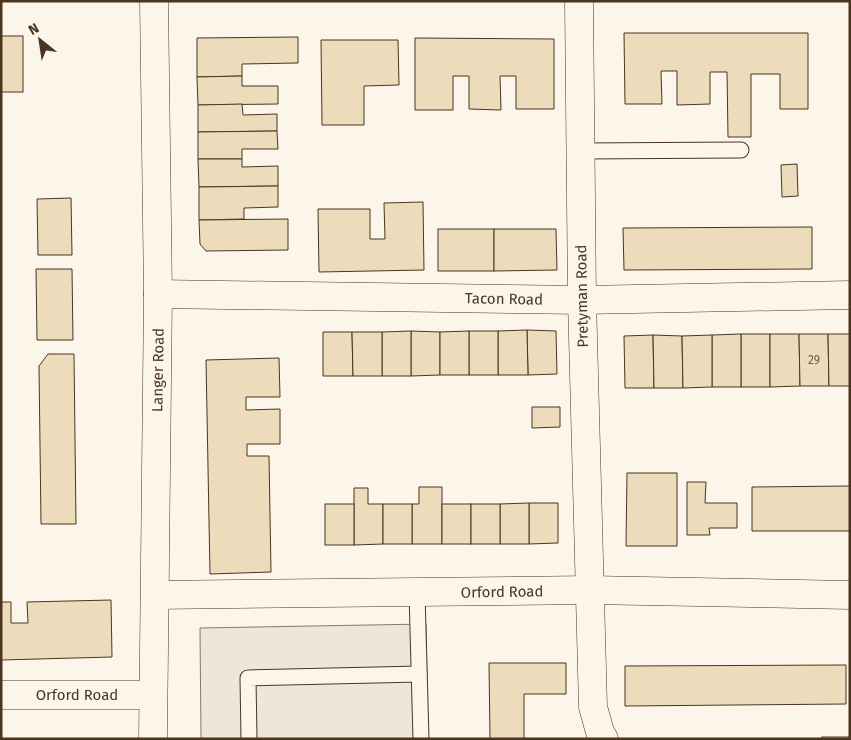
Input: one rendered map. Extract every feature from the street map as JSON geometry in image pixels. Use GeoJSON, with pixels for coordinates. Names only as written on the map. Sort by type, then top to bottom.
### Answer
{"type":"FeatureCollection","features":[{"type":"Feature","properties":{"kind":"street","name":"Langer Road"},"geometry":{"type":"LineString","coordinates":[[153,739],[158,294],[154,1]]}},
{"type":"Feature","properties":{"kind":"street","name":"Pretyman Road"},"geometry":{"type":"LineString","coordinates":[[579,1],[582,300],[589,590],[593,707],[600,732],[604,739]]}},
{"type":"Feature","properties":{"kind":"street","name":"Tacon Road"},"geometry":{"type":"LineString","coordinates":[[158,294],[582,300],[850,295]]}},
{"type":"Feature","properties":{"kind":"street","name":"Orford Road"},"geometry":{"type":"LineString","coordinates":[[155,595],[589,590],[850,595]]}},
{"type":"Feature","properties":{"kind":"street","name":"Orford Road"},"geometry":{"type":"LineString","coordinates":[[1,695],[153,695]]}},
{"type":"Feature","properties":{"kind":"lane"},"geometry":{"type":"LineString","coordinates":[[580,151],[741,150]]}},
{"type":"Feature","properties":{"kind":"lane"},"geometry":{"type":"LineString","coordinates":[[417,593],[421,739]]}},
{"type":"Feature","properties":{"kind":"lane"},"geometry":{"type":"LineString","coordinates":[[249,739],[248,678],[419,674]]}},
{"type":"Feature","properties":{"kind":"shaded area"},"geometry":{"type":"Polygon","coordinates":[[[426,624],[428,739],[201,739],[200,628],[426,624]]]}},
{"type":"Feature","properties":{"kind":"building"},"geometry":{"type":"Polygon","coordinates":[[[624,33],[808,33],[808,109],[780,109],[780,74],[751,74],[751,137],[728,137],[727,72],[710,72],[710,104],[677,105],[677,71],[661,71],[662,104],[625,104],[624,33]]]}},
{"type":"Feature","properties":{"kind":"building"},"geometry":{"type":"Polygon","coordinates":[[[1,36],[23,36],[23,92],[1,92],[1,36]]]}},
{"type":"Feature","properties":{"kind":"building"},"geometry":{"type":"Polygon","coordinates":[[[298,37],[298,63],[242,64],[242,76],[197,77],[197,38],[298,37]]]}},
{"type":"Feature","properties":{"kind":"building"},"geometry":{"type":"Polygon","coordinates":[[[415,38],[554,39],[554,109],[516,109],[516,76],[500,76],[501,110],[469,109],[469,76],[453,76],[453,110],[415,110],[415,38]]]}},
{"type":"Feature","properties":{"kind":"building"},"geometry":{"type":"Polygon","coordinates":[[[321,40],[398,40],[399,85],[364,86],[364,125],[322,125],[321,40]]]}},
{"type":"Feature","properties":{"kind":"building"},"geometry":{"type":"Polygon","coordinates":[[[242,76],[242,86],[278,86],[278,104],[198,105],[197,77],[242,76]]]}},
{"type":"Feature","properties":{"kind":"building"},"geometry":{"type":"Polygon","coordinates":[[[242,104],[243,115],[277,114],[277,131],[198,132],[198,105],[242,104]]]}},
{"type":"Feature","properties":{"kind":"building"},"geometry":{"type":"Polygon","coordinates":[[[277,131],[278,149],[242,149],[242,159],[198,159],[198,132],[277,131]]]}},
{"type":"Feature","properties":{"kind":"building"},"geometry":{"type":"Polygon","coordinates":[[[198,159],[242,159],[242,167],[278,166],[278,186],[199,187],[198,159]]]}},
{"type":"Feature","properties":{"kind":"building"},"geometry":{"type":"Polygon","coordinates":[[[797,164],[798,196],[782,197],[781,165],[797,164]]]}},
{"type":"Feature","properties":{"kind":"building"},"geometry":{"type":"Polygon","coordinates":[[[278,186],[278,207],[244,208],[244,219],[199,220],[199,187],[278,186]]]}},
{"type":"Feature","properties":{"kind":"building"},"geometry":{"type":"Polygon","coordinates":[[[71,198],[72,255],[38,255],[37,199],[71,198]]]}},
{"type":"Feature","properties":{"kind":"building"},"geometry":{"type":"Polygon","coordinates":[[[423,202],[424,270],[319,272],[318,209],[370,209],[370,239],[385,239],[384,203],[423,202]]]}},
{"type":"Feature","properties":{"kind":"building"},"geometry":{"type":"Polygon","coordinates":[[[288,219],[288,250],[206,251],[200,244],[199,220],[288,219]]]}},
{"type":"Feature","properties":{"kind":"building"},"geometry":{"type":"Polygon","coordinates":[[[812,227],[812,269],[624,270],[623,228],[812,227]]]}},
{"type":"Feature","properties":{"kind":"building"},"geometry":{"type":"Polygon","coordinates":[[[438,229],[494,229],[494,271],[438,271],[438,229]]]}},
{"type":"Feature","properties":{"kind":"building"},"geometry":{"type":"Polygon","coordinates":[[[494,229],[556,229],[557,270],[494,271],[494,229]]]}},
{"type":"Feature","properties":{"kind":"building"},"geometry":{"type":"Polygon","coordinates":[[[36,269],[72,269],[73,340],[37,340],[36,269]]]}},
{"type":"Feature","properties":{"kind":"building"},"geometry":{"type":"Polygon","coordinates":[[[527,330],[556,331],[557,374],[528,375],[527,330]]]}},
{"type":"Feature","properties":{"kind":"building"},"geometry":{"type":"Polygon","coordinates":[[[527,330],[528,375],[498,375],[498,331],[527,330]]]}},
{"type":"Feature","properties":{"kind":"building"},"geometry":{"type":"Polygon","coordinates":[[[411,331],[440,332],[440,375],[411,376],[411,331]]]}},
{"type":"Feature","properties":{"kind":"building"},"geometry":{"type":"Polygon","coordinates":[[[411,331],[411,376],[382,376],[382,332],[411,331]]]}},
{"type":"Feature","properties":{"kind":"building"},"geometry":{"type":"Polygon","coordinates":[[[469,331],[498,331],[498,375],[469,375],[469,331]]]}},
{"type":"Feature","properties":{"kind":"building"},"geometry":{"type":"Polygon","coordinates":[[[469,331],[469,375],[440,375],[440,332],[469,331]]]}},
{"type":"Feature","properties":{"kind":"building"},"geometry":{"type":"Polygon","coordinates":[[[323,332],[352,332],[353,376],[323,376],[323,332]]]}},
{"type":"Feature","properties":{"kind":"building"},"geometry":{"type":"Polygon","coordinates":[[[352,332],[382,332],[382,376],[353,376],[352,332]]]}},
{"type":"Feature","properties":{"kind":"building"},"geometry":{"type":"Polygon","coordinates":[[[741,334],[770,334],[770,387],[741,387],[741,334]]]}},
{"type":"Feature","properties":{"kind":"building"},"geometry":{"type":"Polygon","coordinates":[[[741,334],[741,387],[712,387],[712,335],[741,334]]]}},
{"type":"Feature","properties":{"kind":"building"},"geometry":{"type":"Polygon","coordinates":[[[770,334],[799,334],[800,386],[770,387],[770,334]]]}},
{"type":"Feature","properties":{"kind":"building"},"geometry":{"type":"Polygon","coordinates":[[[799,334],[828,334],[829,386],[800,386],[799,334]]]}},
{"type":"Feature","properties":{"kind":"building"},"geometry":{"type":"Polygon","coordinates":[[[828,334],[850,334],[850,386],[829,386],[828,334]]]}},
{"type":"Feature","properties":{"kind":"building"},"geometry":{"type":"Polygon","coordinates":[[[653,335],[654,388],[625,388],[624,336],[653,335]]]}},
{"type":"Feature","properties":{"kind":"building"},"geometry":{"type":"Polygon","coordinates":[[[653,335],[682,336],[683,388],[654,388],[653,335]]]}},
{"type":"Feature","properties":{"kind":"building"},"geometry":{"type":"Polygon","coordinates":[[[712,335],[712,387],[683,388],[682,336],[712,335]]]}},
{"type":"Feature","properties":{"kind":"building"},"geometry":{"type":"Polygon","coordinates":[[[48,354],[74,354],[76,524],[41,524],[39,366],[48,354]]]}},
{"type":"Feature","properties":{"kind":"building"},"geometry":{"type":"Polygon","coordinates":[[[279,358],[280,397],[246,397],[246,410],[280,409],[280,444],[247,444],[247,456],[269,456],[271,572],[210,574],[206,360],[279,358]]]}},
{"type":"Feature","properties":{"kind":"building"},"geometry":{"type":"Polygon","coordinates":[[[532,407],[560,407],[560,427],[532,428],[532,407]]]}},
{"type":"Feature","properties":{"kind":"building"},"geometry":{"type":"Polygon","coordinates":[[[627,473],[677,473],[677,546],[626,546],[627,473]]]}},
{"type":"Feature","properties":{"kind":"building"},"geometry":{"type":"Polygon","coordinates":[[[687,482],[706,482],[705,503],[737,503],[737,528],[709,528],[710,535],[687,535],[687,482]]]}},
{"type":"Feature","properties":{"kind":"building"},"geometry":{"type":"Polygon","coordinates":[[[850,486],[850,531],[752,531],[752,487],[850,486]]]}},
{"type":"Feature","properties":{"kind":"building"},"geometry":{"type":"Polygon","coordinates":[[[419,487],[442,487],[442,544],[412,544],[412,504],[419,504],[419,487]]]}},
{"type":"Feature","properties":{"kind":"building"},"geometry":{"type":"Polygon","coordinates":[[[354,488],[368,488],[368,504],[383,504],[383,544],[354,545],[354,488]]]}},
{"type":"Feature","properties":{"kind":"building"},"geometry":{"type":"Polygon","coordinates":[[[529,503],[558,503],[558,543],[529,544],[529,503]]]}},
{"type":"Feature","properties":{"kind":"building"},"geometry":{"type":"Polygon","coordinates":[[[529,503],[529,544],[500,544],[500,504],[529,503]]]}},
{"type":"Feature","properties":{"kind":"building"},"geometry":{"type":"Polygon","coordinates":[[[325,504],[354,504],[354,545],[325,545],[325,504]]]}},
{"type":"Feature","properties":{"kind":"building"},"geometry":{"type":"Polygon","coordinates":[[[383,504],[412,504],[412,544],[383,544],[383,504]]]}},
{"type":"Feature","properties":{"kind":"building"},"geometry":{"type":"Polygon","coordinates":[[[442,504],[471,504],[471,544],[442,544],[442,504]]]}},
{"type":"Feature","properties":{"kind":"building"},"geometry":{"type":"Polygon","coordinates":[[[471,504],[500,504],[500,544],[471,544],[471,504]]]}},
{"type":"Feature","properties":{"kind":"building"},"geometry":{"type":"Polygon","coordinates":[[[111,600],[112,657],[1,660],[1,602],[11,602],[11,623],[28,623],[27,602],[111,600]]]}},
{"type":"Feature","properties":{"kind":"building"},"geometry":{"type":"Polygon","coordinates":[[[489,663],[566,663],[566,694],[524,694],[524,739],[490,739],[489,663]]]}},
{"type":"Feature","properties":{"kind":"building"},"geometry":{"type":"Polygon","coordinates":[[[846,665],[846,704],[625,706],[625,666],[846,665]]]}},
{"type":"Feature","properties":{"kind":"building"},"geometry":{"type":"Polygon","coordinates":[[[822,737],[849,737],[849,739],[822,739],[822,737]]]}}]}
